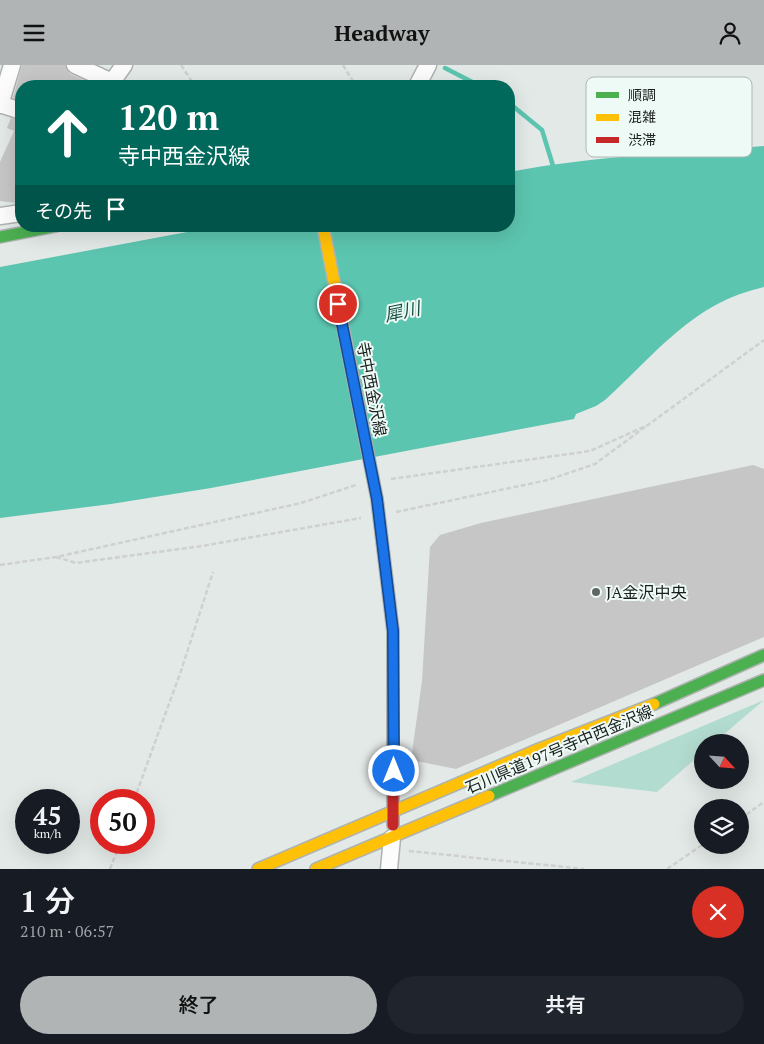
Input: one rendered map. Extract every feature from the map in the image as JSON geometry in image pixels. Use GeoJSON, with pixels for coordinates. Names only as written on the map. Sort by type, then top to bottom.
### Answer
{"type":"FeatureCollection","features":[{"type":"Feature","properties":{"kind":"main road"},"geometry":{"type":"LineString","coordinates":[[0,237],[24,232]]}},
{"type":"Feature","properties":{"kind":"main road","name":"寺中西金沢線"},"geometry":{"type":"LineString","coordinates":[[324,232],[377,499],[393,631],[394,811]]}},
{"type":"Feature","properties":{"kind":"main road","name":"石川県道197号寺中西金沢線"},"geometry":{"type":"LineString","coordinates":[[258,869],[539,749],[684,692],[764,655]]}},
{"type":"Feature","properties":{"kind":"main road","name":"石川県道197号寺中西金沢線"},"geometry":{"type":"LineString","coordinates":[[316,869],[764,680]]}},
{"type":"Feature","properties":{"kind":"main road"},"geometry":{"type":"LineString","coordinates":[[392,838],[394,811]]}},
{"type":"Feature","properties":{"kind":"street"},"geometry":{"type":"LineString","coordinates":[[12,65],[0,105],[15,109]]}},
{"type":"Feature","properties":{"kind":"street"},"geometry":{"type":"LineString","coordinates":[[75,65],[103,80]]}},
{"type":"Feature","properties":{"kind":"street"},"geometry":{"type":"LineString","coordinates":[[114,80],[124,65]]}},
{"type":"Feature","properties":{"kind":"street"},"geometry":{"type":"LineString","coordinates":[[420,80],[428,65]]}},
{"type":"Feature","properties":{"kind":"street"},"geometry":{"type":"LineString","coordinates":[[0,216],[15,214]]}},
{"type":"Feature","properties":{"kind":"street"},"geometry":{"type":"LineString","coordinates":[[389,869],[392,838]]}},
{"type":"Feature","properties":{"kind":"path"},"geometry":{"type":"LineString","coordinates":[[181,65],[191,80]]}},
{"type":"Feature","properties":{"kind":"path"},"geometry":{"type":"LineString","coordinates":[[342,65],[352,80]]}},
{"type":"Feature","properties":{"kind":"path"},"geometry":{"type":"LineString","coordinates":[[138,789],[181,671],[213,572]]}},
{"type":"Feature","properties":{"kind":"path"},"geometry":{"type":"LineString","coordinates":[[749,813],[764,802]]}},
{"type":"Feature","properties":{"kind":"path"},"geometry":{"type":"LineString","coordinates":[[392,838],[409,851],[584,869]]}},
{"type":"Feature","properties":{"kind":"path"},"geometry":{"type":"LineString","coordinates":[[667,869],[694,850]]}},
{"type":"Feature","properties":{"kind":"path"},"geometry":{"type":"LineString","coordinates":[[110,869],[116,854]]}},
{"type":"Feature","properties":{"kind":"shaded area"},"geometry":{"type":"Polygon","coordinates":[[[764,700],[724,734],[694,734],[694,760],[657,792],[571,782],[764,700]]]}},
{"type":"Feature","properties":{"kind":"water","name":"犀川"},"geometry":{"type":"Polygon","coordinates":[[[764,146],[764,287],[716,305],[696,317],[659,348],[605,400],[576,414],[574,419],[211,488],[111,504],[0,518],[0,267],[187,232],[515,232],[515,171],[572,162],[625,157],[752,157],[752,147],[764,146]]]}},
{"type":"Feature","properties":{"kind":"building"},"geometry":{"type":"Polygon","coordinates":[[[22,65],[65,65],[70,74],[84,80],[18,80],[22,65]]]}},
{"type":"Feature","properties":{"kind":"building"},"geometry":{"type":"Polygon","coordinates":[[[11,118],[15,119],[15,203],[0,201],[0,162],[14,131],[7,128],[11,118]]]}},
{"type":"Feature","properties":{"kind":"building","name":"JA金沢中央"},"geometry":{"type":"Polygon","coordinates":[[[753,465],[764,469],[764,637],[456,769],[411,760],[422,681],[430,547],[440,535],[481,523],[753,465]]]}},
{"type":"Feature","properties":{"kind":"waterway"},"geometry":{"type":"LineString","coordinates":[[445,68],[468,80]]}},
{"type":"Feature","properties":{"kind":"waterway"},"geometry":{"type":"LineString","coordinates":[[515,108],[542,130],[554,169]]}},
{"type":"Feature","properties":{"kind":"traffic: fast"},"geometry":{"type":"LineString","coordinates":[[0,237],[25,232]]}},
{"type":"Feature","properties":{"kind":"traffic: fast"},"geometry":{"type":"LineString","coordinates":[[654,704],[764,655]]}},
{"type":"Feature","properties":{"kind":"traffic: fast"},"geometry":{"type":"LineString","coordinates":[[489,796],[764,680]]}},
{"type":"Feature","properties":{"kind":"traffic: slow"},"geometry":{"type":"LineString","coordinates":[[324,232],[377,499]]}},
{"type":"Feature","properties":{"kind":"traffic: slow"},"geometry":{"type":"LineString","coordinates":[[258,869],[539,749],[654,704]]}},
{"type":"Feature","properties":{"kind":"traffic: slow"},"geometry":{"type":"LineString","coordinates":[[316,869],[489,796]]}},
{"type":"Feature","properties":{"kind":"traffic: jam"},"geometry":{"type":"LineString","coordinates":[[377,499],[393,631],[393,825]]}},
{"type":"Feature","properties":{"kind":"place","name":"JA金沢中央"},"geometry":{"type":"Point","coordinates":[596,592]}},
{"type":"Feature","properties":{"kind":"route"},"geometry":{"type":"LineString","coordinates":[[338,304],[377,499],[393,631],[394,771]]}}]}
